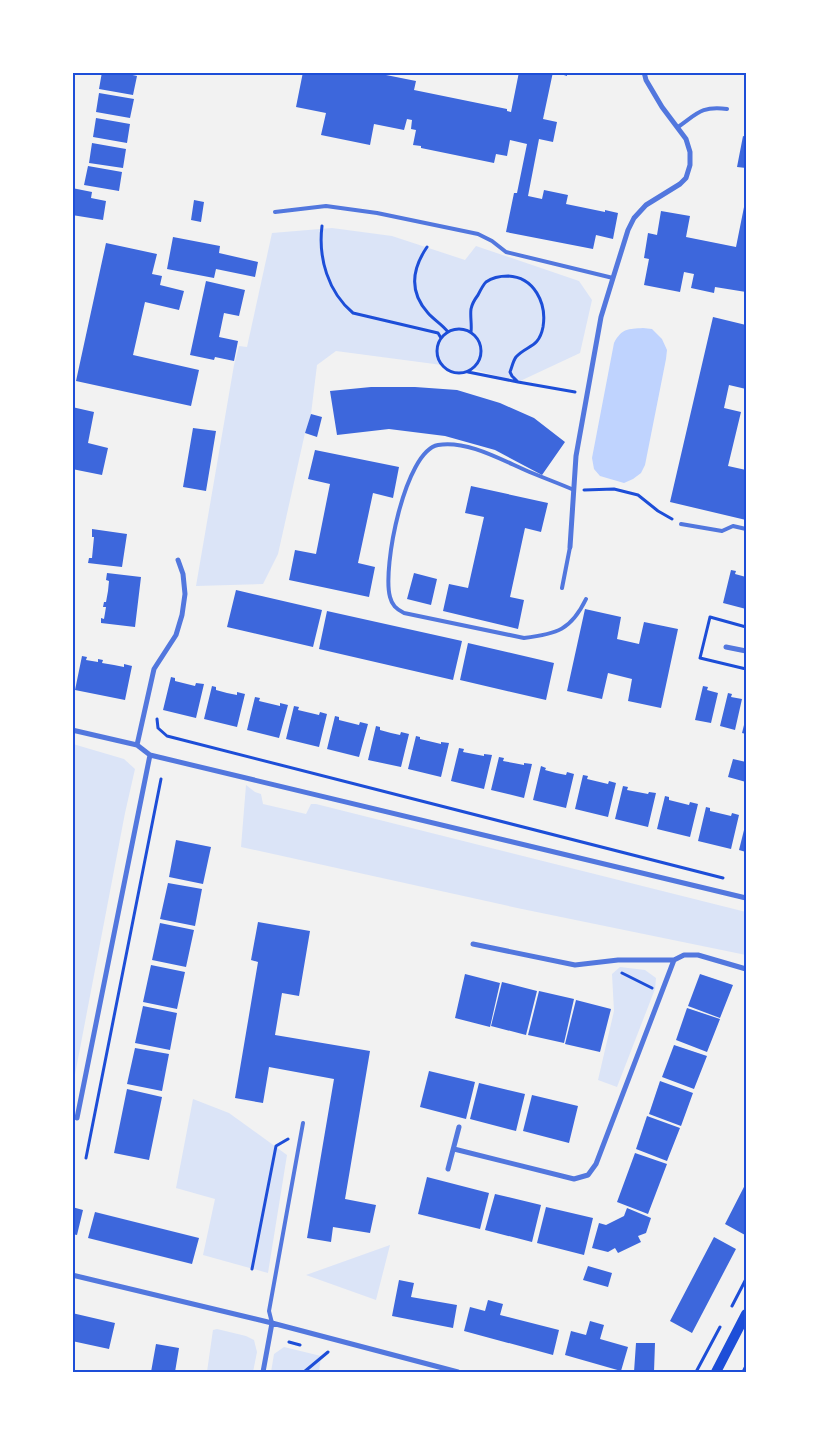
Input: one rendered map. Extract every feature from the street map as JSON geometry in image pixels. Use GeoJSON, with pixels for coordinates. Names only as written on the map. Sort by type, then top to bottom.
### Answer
{"type":"FeatureCollection","features":[{"type":"Feature","properties":{"kind":"main road"},"geometry":{"type":"LineString","coordinates":[[716,1372],[746,1314]]}},
{"type":"Feature","properties":{"kind":"street"},"geometry":{"type":"LineString","coordinates":[[570,547],[576,456],[600,317],[628,230],[634,218],[646,205],[680,184],[686,178],[690,165],[690,152],[686,139],[662,107],[646,80],[644,72]]}},
{"type":"Feature","properties":{"kind":"street"},"geometry":{"type":"LineString","coordinates":[[137,745],[154,669],[176,635],[182,615],[185,594],[183,574],[178,560]]}},
{"type":"Feature","properties":{"kind":"street"},"geometry":{"type":"LineString","coordinates":[[726,646],[746,651]]}},
{"type":"Feature","properties":{"kind":"street"},"geometry":{"type":"LineString","coordinates":[[72,730],[137,745],[150,755],[746,898]]}},
{"type":"Feature","properties":{"kind":"street"},"geometry":{"type":"LineString","coordinates":[[77,1118],[150,755]]}},
{"type":"Feature","properties":{"kind":"street"},"geometry":{"type":"LineString","coordinates":[[473,944],[575,965],[618,960],[674,960],[684,955],[698,955],[746,969]]}},
{"type":"Feature","properties":{"kind":"street"},"geometry":{"type":"LineString","coordinates":[[454,1149],[574,1179],[588,1175],[596,1164],[674,960]]}},
{"type":"Feature","properties":{"kind":"street"},"geometry":{"type":"LineString","coordinates":[[448,1169],[459,1126]]}},
{"type":"Feature","properties":{"kind":"street"},"geometry":{"type":"LineString","coordinates":[[72,1275],[272,1323],[458,1372]]}},
{"type":"Feature","properties":{"kind":"street"},"geometry":{"type":"LineString","coordinates":[[263,1372],[272,1323]]}},
{"type":"Feature","properties":{"kind":"lane"},"geometry":{"type":"LineString","coordinates":[[678,127],[702,109],[727,109]]}},
{"type":"Feature","properties":{"kind":"lane"},"geometry":{"type":"LineString","coordinates":[[275,212],[326,206],[377,213],[478,234],[492,241],[506,252],[613,278]]}},
{"type":"Feature","properties":{"kind":"lane"},"geometry":{"type":"LineString","coordinates":[[574,490],[486,453],[453,444],[436,445],[423,454],[412,473],[400,505],[391,546],[388,571],[390,598],[395,608],[404,613],[524,638],[556,632],[568,626],[586,599]]}},
{"type":"Feature","properties":{"kind":"lane"},"geometry":{"type":"LineString","coordinates":[[681,524],[722,531],[733,526],[746,528]]}},
{"type":"Feature","properties":{"kind":"lane"},"geometry":{"type":"LineString","coordinates":[[562,588],[570,547]]}},
{"type":"Feature","properties":{"kind":"lane"},"geometry":{"type":"LineString","coordinates":[[272,1323],[268,1311],[303,1123]]}},
{"type":"Feature","properties":{"kind":"path"},"geometry":{"type":"LineString","coordinates":[[322,226],[320,237],[322,259],[329,284],[342,304],[353,313],[438,333],[441,338]]}},
{"type":"Feature","properties":{"kind":"path"},"geometry":{"type":"LineString","coordinates":[[427,247],[422,255],[414,278],[415,289],[420,302],[428,314],[443,325],[448,332]]}},
{"type":"Feature","properties":{"kind":"path"},"geometry":{"type":"LineString","coordinates":[[471,332],[471,309],[485,283],[497,277],[506,276],[518,277],[528,282],[536,291],[541,302],[544,315],[543,328],[539,339],[533,346],[516,358],[513,363],[510,372],[518,382]]}},
{"type":"Feature","properties":{"kind":"path"},"geometry":{"type":"LineString","coordinates":[[467,372],[477,364],[481,356],[479,342],[471,332],[465,330],[457,329],[448,332],[441,338],[437,351],[439,360],[448,370],[587,394]]}},
{"type":"Feature","properties":{"kind":"path"},"geometry":{"type":"LineString","coordinates":[[574,490],[614,489],[638,495],[658,511],[681,524]]}},
{"type":"Feature","properties":{"kind":"path"},"geometry":{"type":"LineString","coordinates":[[157,719],[158,728],[167,736],[727,879]]}},
{"type":"Feature","properties":{"kind":"path"},"geometry":{"type":"LineString","coordinates":[[86,1158],[161,779]]}},
{"type":"Feature","properties":{"kind":"path"},"geometry":{"type":"LineString","coordinates":[[605,961],[620,973],[661,993]]}},
{"type":"Feature","properties":{"kind":"path"},"geometry":{"type":"LineString","coordinates":[[252,1269],[276,1146],[302,1131]]}},
{"type":"Feature","properties":{"kind":"path"},"geometry":{"type":"LineString","coordinates":[[304,1372],[328,1352]]}},
{"type":"Feature","properties":{"kind":"path"},"geometry":{"type":"LineString","coordinates":[[743,1372],[746,1366]]}},
{"type":"Feature","properties":{"kind":"shaded area"},"geometry":{"type":"Polygon","coordinates":[[[332,228],[392,236],[465,260],[476,246],[579,281],[592,300],[580,353],[518,382],[472,369],[458,373],[448,370],[442,365],[336,351],[317,365],[311,414],[278,554],[263,584],[196,586],[234,365],[239,346],[247,347],[272,233],[332,228]]]}},
{"type":"Feature","properties":{"kind":"shaded area"},"geometry":{"type":"Polygon","coordinates":[[[73,744],[124,759],[135,769],[73,1085],[73,744]]]}},
{"type":"Feature","properties":{"kind":"shaded area"},"geometry":{"type":"Polygon","coordinates":[[[246,785],[261,794],[263,804],[306,814],[311,804],[316,804],[746,912],[746,955],[522,909],[241,847],[246,785]]]}},
{"type":"Feature","properties":{"kind":"shaded area"},"geometry":{"type":"Polygon","coordinates":[[[620,967],[645,970],[656,978],[655,989],[617,1087],[598,1080],[614,1011],[612,974],[620,967]]]}},
{"type":"Feature","properties":{"kind":"shaded area"},"geometry":{"type":"Polygon","coordinates":[[[193,1099],[229,1113],[287,1155],[268,1273],[203,1255],[215,1199],[176,1188],[193,1099]]]}},
{"type":"Feature","properties":{"kind":"shaded area"},"geometry":{"type":"Polygon","coordinates":[[[390,1245],[376,1300],[306,1275],[390,1245]]]}},
{"type":"Feature","properties":{"kind":"shaded area"},"geometry":{"type":"Polygon","coordinates":[[[217,1329],[246,1336],[254,1340],[257,1352],[253,1372],[207,1372],[213,1330],[217,1329]]]}},
{"type":"Feature","properties":{"kind":"shaded area"},"geometry":{"type":"Polygon","coordinates":[[[284,1347],[321,1356],[319,1372],[271,1372],[274,1354],[284,1347]]]}},
{"type":"Feature","properties":{"kind":"water"},"geometry":{"type":"Polygon","coordinates":[[[652,329],[662,339],[667,350],[666,359],[645,465],[641,473],[624,483],[600,476],[594,469],[592,458],[614,343],[620,334],[626,330],[652,329]]]}},
{"type":"Feature","properties":{"kind":"building"},"geometry":{"type":"Polygon","coordinates":[[[102,72],[119,72],[137,76],[133,95],[99,89],[102,72]]]}},
{"type":"Feature","properties":{"kind":"building"},"geometry":{"type":"Polygon","coordinates":[[[303,72],[386,72],[386,75],[416,81],[414,90],[507,109],[507,111],[511,112],[519,72],[553,72],[543,119],[557,122],[553,142],[539,139],[528,196],[542,199],[544,190],[568,195],[566,204],[618,213],[613,239],[596,235],[593,249],[506,232],[514,193],[517,193],[527,144],[510,140],[507,156],[496,154],[494,163],[413,145],[416,130],[411,129],[412,120],[407,119],[404,130],[374,124],[370,145],[321,135],[326,113],[296,107],[303,72]]]}},
{"type":"Feature","properties":{"kind":"building"},"geometry":{"type":"Polygon","coordinates":[[[554,72],[567,72],[567,76],[554,72]]]}},
{"type":"Feature","properties":{"kind":"building"},"geometry":{"type":"Polygon","coordinates":[[[99,93],[134,99],[130,118],[96,112],[99,93]]]}},
{"type":"Feature","properties":{"kind":"building"},"geometry":{"type":"Polygon","coordinates":[[[96,118],[130,124],[127,143],[93,137],[96,118]]]}},
{"type":"Feature","properties":{"kind":"building"},"geometry":{"type":"Polygon","coordinates":[[[743,136],[746,137],[746,168],[737,167],[743,136]]]}},
{"type":"Feature","properties":{"kind":"building"},"geometry":{"type":"Polygon","coordinates":[[[92,143],[126,149],[123,168],[89,163],[92,143]]]}},
{"type":"Feature","properties":{"kind":"building"},"geometry":{"type":"Polygon","coordinates":[[[88,166],[122,172],[119,191],[84,185],[88,166]]]}},
{"type":"Feature","properties":{"kind":"building"},"geometry":{"type":"Polygon","coordinates":[[[72,188],[92,192],[91,198],[106,201],[103,220],[72,215],[72,188]]]}},
{"type":"Feature","properties":{"kind":"building"},"geometry":{"type":"Polygon","coordinates":[[[746,197],[746,292],[715,287],[714,293],[691,288],[694,274],[684,272],[680,292],[644,285],[649,259],[644,258],[648,233],[657,235],[661,211],[690,216],[686,237],[736,247],[746,197]]]}},
{"type":"Feature","properties":{"kind":"building"},"geometry":{"type":"Polygon","coordinates":[[[194,200],[204,202],[201,222],[191,220],[194,200]]]}},
{"type":"Feature","properties":{"kind":"building"},"geometry":{"type":"Polygon","coordinates":[[[173,237],[220,246],[219,253],[258,262],[255,277],[216,269],[214,278],[167,269],[173,237]]]}},
{"type":"Feature","properties":{"kind":"building"},"geometry":{"type":"Polygon","coordinates":[[[106,243],[157,254],[152,274],[162,276],[160,285],[184,291],[179,310],[145,302],[133,355],[199,370],[191,406],[76,381],[106,243]]]}},
{"type":"Feature","properties":{"kind":"building"},"geometry":{"type":"Polygon","coordinates":[[[206,281],[245,290],[239,316],[224,313],[219,337],[238,341],[234,361],[215,357],[214,360],[190,355],[206,281]]]}},
{"type":"Feature","properties":{"kind":"building"},"geometry":{"type":"Polygon","coordinates":[[[713,317],[746,325],[746,389],[729,385],[724,408],[741,412],[728,466],[746,470],[746,520],[670,502],[713,317]]]}},
{"type":"Feature","properties":{"kind":"building"},"geometry":{"type":"Polygon","coordinates":[[[371,387],[415,387],[457,390],[500,403],[534,418],[565,442],[542,475],[495,450],[445,436],[389,429],[337,435],[330,391],[371,387]]]}},
{"type":"Feature","properties":{"kind":"building"},"geometry":{"type":"Polygon","coordinates":[[[72,407],[94,412],[88,443],[108,448],[102,475],[72,469],[72,407]]]}},
{"type":"Feature","properties":{"kind":"building"},"geometry":{"type":"Polygon","coordinates":[[[311,414],[322,417],[317,437],[305,433],[311,414]]]}},
{"type":"Feature","properties":{"kind":"building"},"geometry":{"type":"Polygon","coordinates":[[[193,428],[216,431],[206,491],[183,487],[193,428]]]}},
{"type":"Feature","properties":{"kind":"building"},"geometry":{"type":"Polygon","coordinates":[[[315,450],[399,467],[393,498],[373,493],[358,563],[375,567],[369,597],[289,580],[295,550],[316,554],[330,484],[308,479],[315,450]]]}},
{"type":"Feature","properties":{"kind":"building"},"geometry":{"type":"Polygon","coordinates":[[[471,486],[548,503],[541,532],[525,528],[510,597],[524,600],[518,629],[443,611],[449,584],[468,588],[484,517],[465,513],[471,486]]]}},
{"type":"Feature","properties":{"kind":"building"},"geometry":{"type":"Polygon","coordinates":[[[92,529],[127,534],[122,567],[88,563],[89,558],[92,558],[94,537],[92,537],[92,529]]]}},
{"type":"Feature","properties":{"kind":"building"},"geometry":{"type":"Polygon","coordinates":[[[731,570],[736,571],[735,574],[746,577],[746,609],[723,603],[731,570]]]}},
{"type":"Feature","properties":{"kind":"building"},"geometry":{"type":"Polygon","coordinates":[[[107,573],[141,577],[135,627],[101,623],[101,618],[104,619],[106,607],[103,607],[108,591],[109,581],[106,580],[107,573]]]}},
{"type":"Feature","properties":{"kind":"building"},"geometry":{"type":"Polygon","coordinates":[[[414,573],[437,579],[431,605],[407,599],[414,573]]]}},
{"type":"Feature","properties":{"kind":"building"},"geometry":{"type":"Polygon","coordinates":[[[236,590],[322,610],[313,647],[227,627],[236,590]]]}},
{"type":"Feature","properties":{"kind":"building"},"geometry":{"type":"Polygon","coordinates":[[[585,609],[621,617],[617,639],[639,644],[644,622],[678,629],[661,708],[628,701],[632,679],[608,673],[602,699],[567,691],[585,609]]]}},
{"type":"Feature","properties":{"kind":"building"},"geometry":{"type":"Polygon","coordinates":[[[327,611],[462,641],[453,680],[319,649],[327,611]]]}},
{"type":"Feature","properties":{"kind":"building"},"geometry":{"type":"Polygon","coordinates":[[[468,643],[554,663],[546,700],[460,680],[468,643]]]}},
{"type":"Feature","properties":{"kind":"building"},"geometry":{"type":"Polygon","coordinates":[[[82,656],[87,657],[86,660],[98,662],[98,659],[103,660],[102,663],[124,667],[124,664],[132,666],[125,700],[75,690],[82,656]]]}},
{"type":"Feature","properties":{"kind":"building"},"geometry":{"type":"Polygon","coordinates":[[[171,677],[175,678],[175,681],[195,686],[196,683],[204,684],[196,718],[163,710],[171,677]]]}},
{"type":"Feature","properties":{"kind":"building"},"geometry":{"type":"Polygon","coordinates":[[[212,686],[216,687],[216,690],[227,693],[237,695],[237,692],[245,694],[237,727],[204,719],[212,686]]]}},
{"type":"Feature","properties":{"kind":"building"},"geometry":{"type":"Polygon","coordinates":[[[703,686],[708,687],[707,690],[718,693],[711,723],[695,720],[703,686]]]}},
{"type":"Feature","properties":{"kind":"building"},"geometry":{"type":"Polygon","coordinates":[[[728,693],[732,694],[731,697],[742,699],[735,730],[720,726],[728,693]]]}},
{"type":"Feature","properties":{"kind":"building"},"geometry":{"type":"Polygon","coordinates":[[[255,697],[260,698],[259,701],[280,706],[280,703],[288,705],[279,738],[247,730],[255,697]]]}},
{"type":"Feature","properties":{"kind":"building"},"geometry":{"type":"Polygon","coordinates":[[[294,706],[299,707],[298,710],[319,715],[320,712],[327,714],[319,747],[286,739],[294,706]]]}},
{"type":"Feature","properties":{"kind":"building"},"geometry":{"type":"Polygon","coordinates":[[[335,716],[339,717],[339,720],[359,725],[360,722],[368,724],[359,757],[327,749],[335,716]]]}},
{"type":"Feature","properties":{"kind":"building"},"geometry":{"type":"Polygon","coordinates":[[[746,717],[746,734],[742,733],[746,717]]]}},
{"type":"Feature","properties":{"kind":"building"},"geometry":{"type":"Polygon","coordinates":[[[376,726],[380,727],[380,730],[391,733],[400,735],[401,732],[409,734],[401,767],[368,760],[376,726]]]}},
{"type":"Feature","properties":{"kind":"building"},"geometry":{"type":"Polygon","coordinates":[[[416,736],[420,737],[420,739],[441,744],[441,742],[449,743],[441,777],[408,769],[416,736]]]}},
{"type":"Feature","properties":{"kind":"building"},"geometry":{"type":"Polygon","coordinates":[[[459,748],[464,749],[463,752],[484,756],[484,754],[492,755],[484,789],[451,781],[459,748]]]}},
{"type":"Feature","properties":{"kind":"building"},"geometry":{"type":"Polygon","coordinates":[[[499,757],[504,758],[503,761],[524,765],[524,763],[532,764],[524,798],[491,790],[499,757]]]}},
{"type":"Feature","properties":{"kind":"building"},"geometry":{"type":"Polygon","coordinates":[[[733,759],[746,762],[746,782],[728,777],[733,759]]]}},
{"type":"Feature","properties":{"kind":"building"},"geometry":{"type":"Polygon","coordinates":[[[541,766],[546,768],[545,770],[556,773],[566,775],[567,772],[574,774],[566,808],[533,800],[541,766]]]}},
{"type":"Feature","properties":{"kind":"building"},"geometry":{"type":"Polygon","coordinates":[[[583,775],[588,776],[587,779],[608,784],[609,781],[616,783],[608,817],[575,809],[583,775]]]}},
{"type":"Feature","properties":{"kind":"building"},"geometry":{"type":"Polygon","coordinates":[[[623,786],[628,787],[627,790],[648,794],[649,792],[656,793],[648,827],[615,819],[623,786]]]}},
{"type":"Feature","properties":{"kind":"building"},"geometry":{"type":"Polygon","coordinates":[[[665,796],[669,797],[669,800],[689,805],[690,802],[698,804],[690,837],[657,829],[665,796]]]}},
{"type":"Feature","properties":{"kind":"building"},"geometry":{"type":"Polygon","coordinates":[[[706,807],[710,808],[710,811],[731,816],[732,813],[739,815],[731,849],[698,841],[706,807]]]}},
{"type":"Feature","properties":{"kind":"building"},"geometry":{"type":"Polygon","coordinates":[[[746,822],[746,852],[739,850],[746,822]]]}},
{"type":"Feature","properties":{"kind":"building"},"geometry":{"type":"Polygon","coordinates":[[[176,840],[211,847],[203,884],[169,877],[176,840]]]}},
{"type":"Feature","properties":{"kind":"building"},"geometry":{"type":"Polygon","coordinates":[[[168,883],[202,889],[195,926],[160,919],[168,883]]]}},
{"type":"Feature","properties":{"kind":"building"},"geometry":{"type":"Polygon","coordinates":[[[258,922],[310,931],[299,996],[282,993],[275,1035],[370,1051],[345,1199],[376,1205],[370,1233],[333,1227],[331,1242],[307,1238],[334,1079],[269,1067],[263,1103],[235,1098],[258,962],[251,960],[258,922]]]}},
{"type":"Feature","properties":{"kind":"building"},"geometry":{"type":"Polygon","coordinates":[[[160,923],[194,930],[186,967],[152,960],[160,923]]]}},
{"type":"Feature","properties":{"kind":"building"},"geometry":{"type":"Polygon","coordinates":[[[151,965],[185,972],[177,1009],[143,1002],[151,965]]]}},
{"type":"Feature","properties":{"kind":"building"},"geometry":{"type":"Polygon","coordinates":[[[465,974],[500,983],[490,1027],[455,1018],[465,974]]]}},
{"type":"Feature","properties":{"kind":"building"},"geometry":{"type":"Polygon","coordinates":[[[700,974],[733,985],[720,1018],[688,1006],[700,974]]]}},
{"type":"Feature","properties":{"kind":"building"},"geometry":{"type":"Polygon","coordinates":[[[502,982],[537,991],[526,1035],[491,1026],[502,982]]]}},
{"type":"Feature","properties":{"kind":"building"},"geometry":{"type":"Polygon","coordinates":[[[539,991],[574,999],[564,1043],[528,1035],[539,991]]]}},
{"type":"Feature","properties":{"kind":"building"},"geometry":{"type":"Polygon","coordinates":[[[576,1000],[611,1009],[600,1052],[565,1044],[576,1000]]]}},
{"type":"Feature","properties":{"kind":"building"},"geometry":{"type":"Polygon","coordinates":[[[143,1006],[177,1013],[170,1050],[135,1043],[143,1006]]]}},
{"type":"Feature","properties":{"kind":"building"},"geometry":{"type":"Polygon","coordinates":[[[687,1008],[720,1019],[707,1052],[676,1040],[687,1008]]]}},
{"type":"Feature","properties":{"kind":"building"},"geometry":{"type":"Polygon","coordinates":[[[674,1045],[707,1056],[694,1089],[662,1077],[674,1045]]]}},
{"type":"Feature","properties":{"kind":"building"},"geometry":{"type":"Polygon","coordinates":[[[135,1048],[169,1054],[162,1091],[127,1084],[135,1048]]]}},
{"type":"Feature","properties":{"kind":"building"},"geometry":{"type":"Polygon","coordinates":[[[429,1071],[475,1082],[466,1119],[420,1107],[429,1071]]]}},
{"type":"Feature","properties":{"kind":"building"},"geometry":{"type":"Polygon","coordinates":[[[660,1081],[693,1093],[681,1126],[649,1114],[660,1081]]]}},
{"type":"Feature","properties":{"kind":"building"},"geometry":{"type":"Polygon","coordinates":[[[479,1083],[525,1094],[516,1131],[470,1119],[479,1083]]]}},
{"type":"Feature","properties":{"kind":"building"},"geometry":{"type":"Polygon","coordinates":[[[127,1089],[162,1097],[149,1160],[114,1153],[127,1089]]]}},
{"type":"Feature","properties":{"kind":"building"},"geometry":{"type":"Polygon","coordinates":[[[532,1095],[578,1106],[569,1143],[523,1131],[532,1095]]]}},
{"type":"Feature","properties":{"kind":"building"},"geometry":{"type":"Polygon","coordinates":[[[647,1116],[680,1128],[667,1161],[636,1149],[647,1116]]]}},
{"type":"Feature","properties":{"kind":"building"},"geometry":{"type":"Polygon","coordinates":[[[635,1153],[667,1164],[648,1214],[617,1202],[635,1153]]]}},
{"type":"Feature","properties":{"kind":"building"},"geometry":{"type":"Polygon","coordinates":[[[427,1177],[489,1193],[480,1229],[418,1214],[427,1177]]]}},
{"type":"Feature","properties":{"kind":"building"},"geometry":{"type":"Polygon","coordinates":[[[746,1183],[746,1231],[745,1235],[725,1224],[746,1183]]]}},
{"type":"Feature","properties":{"kind":"building"},"geometry":{"type":"Polygon","coordinates":[[[495,1194],[541,1205],[532,1242],[485,1230],[495,1194]]]}},
{"type":"Feature","properties":{"kind":"building"},"geometry":{"type":"Polygon","coordinates":[[[72,1207],[83,1210],[77,1235],[72,1234],[72,1207]]]}},
{"type":"Feature","properties":{"kind":"building"},"geometry":{"type":"Polygon","coordinates":[[[546,1207],[593,1218],[584,1255],[537,1243],[546,1207]]]}},
{"type":"Feature","properties":{"kind":"building"},"geometry":{"type":"Polygon","coordinates":[[[627,1208],[651,1218],[646,1233],[638,1236],[641,1242],[618,1253],[615,1248],[608,1252],[592,1248],[599,1223],[606,1225],[624,1216],[627,1208]]]}},
{"type":"Feature","properties":{"kind":"building"},"geometry":{"type":"Polygon","coordinates":[[[95,1212],[199,1238],[192,1264],[88,1238],[95,1212]]]}},
{"type":"Feature","properties":{"kind":"building"},"geometry":{"type":"Polygon","coordinates":[[[714,1237],[736,1249],[692,1333],[670,1321],[714,1237]]]}},
{"type":"Feature","properties":{"kind":"building"},"geometry":{"type":"Polygon","coordinates":[[[588,1266],[612,1273],[608,1287],[583,1280],[588,1266]]]}},
{"type":"Feature","properties":{"kind":"building"},"geometry":{"type":"Polygon","coordinates":[[[399,1280],[414,1283],[411,1297],[457,1305],[453,1328],[392,1316],[399,1280]]]}},
{"type":"Feature","properties":{"kind":"building"},"geometry":{"type":"Polygon","coordinates":[[[488,1300],[503,1304],[500,1315],[559,1330],[553,1355],[464,1331],[470,1307],[485,1311],[488,1300]]]}},
{"type":"Feature","properties":{"kind":"building"},"geometry":{"type":"Polygon","coordinates":[[[72,1313],[115,1323],[109,1349],[72,1341],[72,1313]]]}},
{"type":"Feature","properties":{"kind":"building"},"geometry":{"type":"Polygon","coordinates":[[[590,1321],[604,1325],[600,1339],[628,1347],[621,1371],[565,1355],[571,1331],[586,1335],[590,1321]]]}},
{"type":"Feature","properties":{"kind":"building"},"geometry":{"type":"Polygon","coordinates":[[[636,1343],[655,1343],[654,1372],[634,1372],[636,1343]]]}},
{"type":"Feature","properties":{"kind":"building"},"geometry":{"type":"Polygon","coordinates":[[[156,1344],[179,1348],[175,1372],[151,1372],[156,1344]]]}}]}
